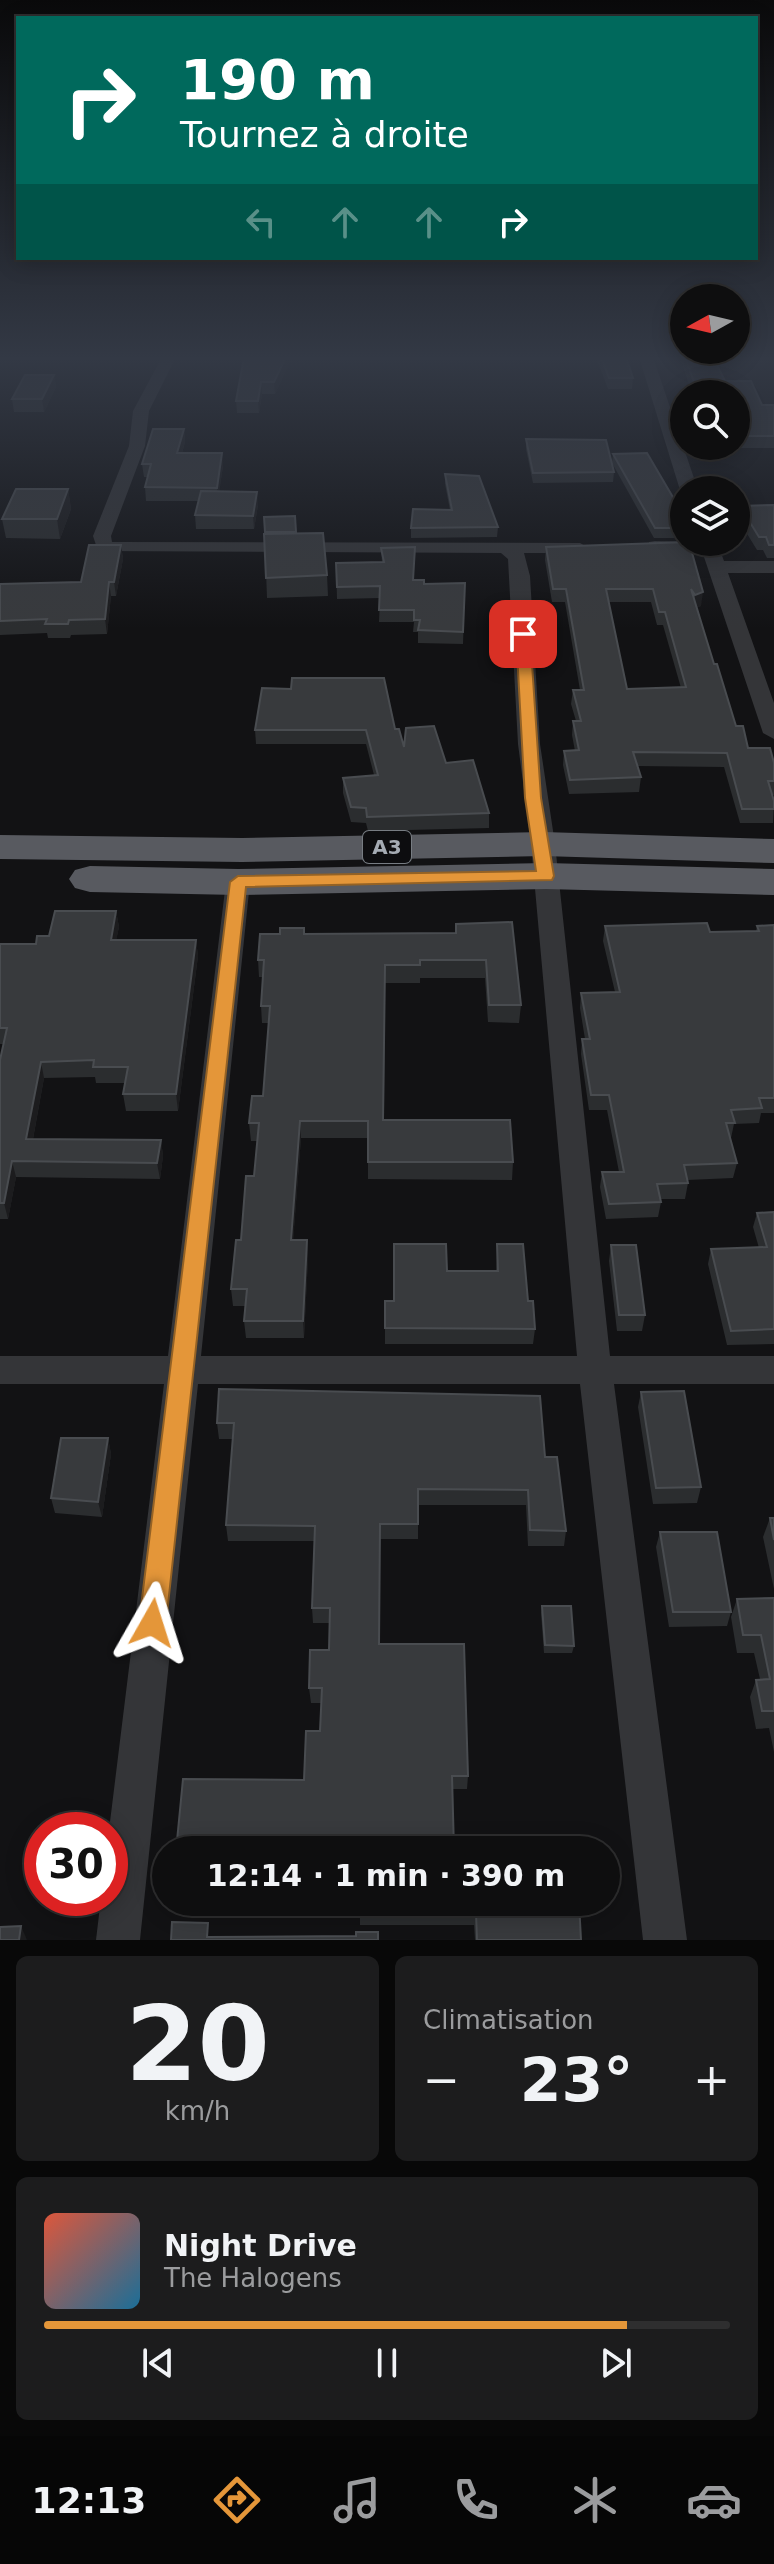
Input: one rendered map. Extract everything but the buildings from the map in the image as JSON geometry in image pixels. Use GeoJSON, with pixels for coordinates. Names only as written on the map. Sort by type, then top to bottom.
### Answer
{"type":"FeatureCollection","features":[{"type":"Feature","properties":{"kind":"highway","name":"A3"},"geometry":{"type":"LineString","coordinates":[[0,847],[242,850],[544,860],[774,882]]}},
{"type":"Feature","properties":{"kind":"highway","name":"A3"},"geometry":{"type":"LineString","coordinates":[[0,878],[238,882],[544,860],[774,851]]}},
{"type":"Feature","properties":{"kind":"street"},"geometry":{"type":"LineString","coordinates":[[136,448],[102,536],[104,547],[597,547]]}},
{"type":"Feature","properties":{"kind":"street"},"geometry":{"type":"LineString","coordinates":[[675,448],[684,476]]}},
{"type":"Feature","properties":{"kind":"street"},"geometry":{"type":"LineString","coordinates":[[639,547],[670,546]]}},
{"type":"Feature","properties":{"kind":"street"},"geometry":{"type":"LineString","coordinates":[[507,549],[517,557],[521,576],[524,692],[533,798],[544,860],[595,1369],[665,1940]]}},
{"type":"Feature","properties":{"kind":"street"},"geometry":{"type":"LineString","coordinates":[[713,556],[773,726]]}},
{"type":"Feature","properties":{"kind":"street"},"geometry":{"type":"LineString","coordinates":[[717,567],[774,567]]}},
{"type":"Feature","properties":{"kind":"street"},"geometry":{"type":"LineString","coordinates":[[118,1940],[180,1369],[238,882]]}},
{"type":"Feature","properties":{"kind":"street"},"geometry":{"type":"LineString","coordinates":[[0,1370],[774,1370]]}},
{"type":"Feature","properties":{"kind":"route"},"geometry":{"type":"LineString","coordinates":[[152,1623],[238,882],[546,876],[533,798],[524,692],[523,634]]}}]}
